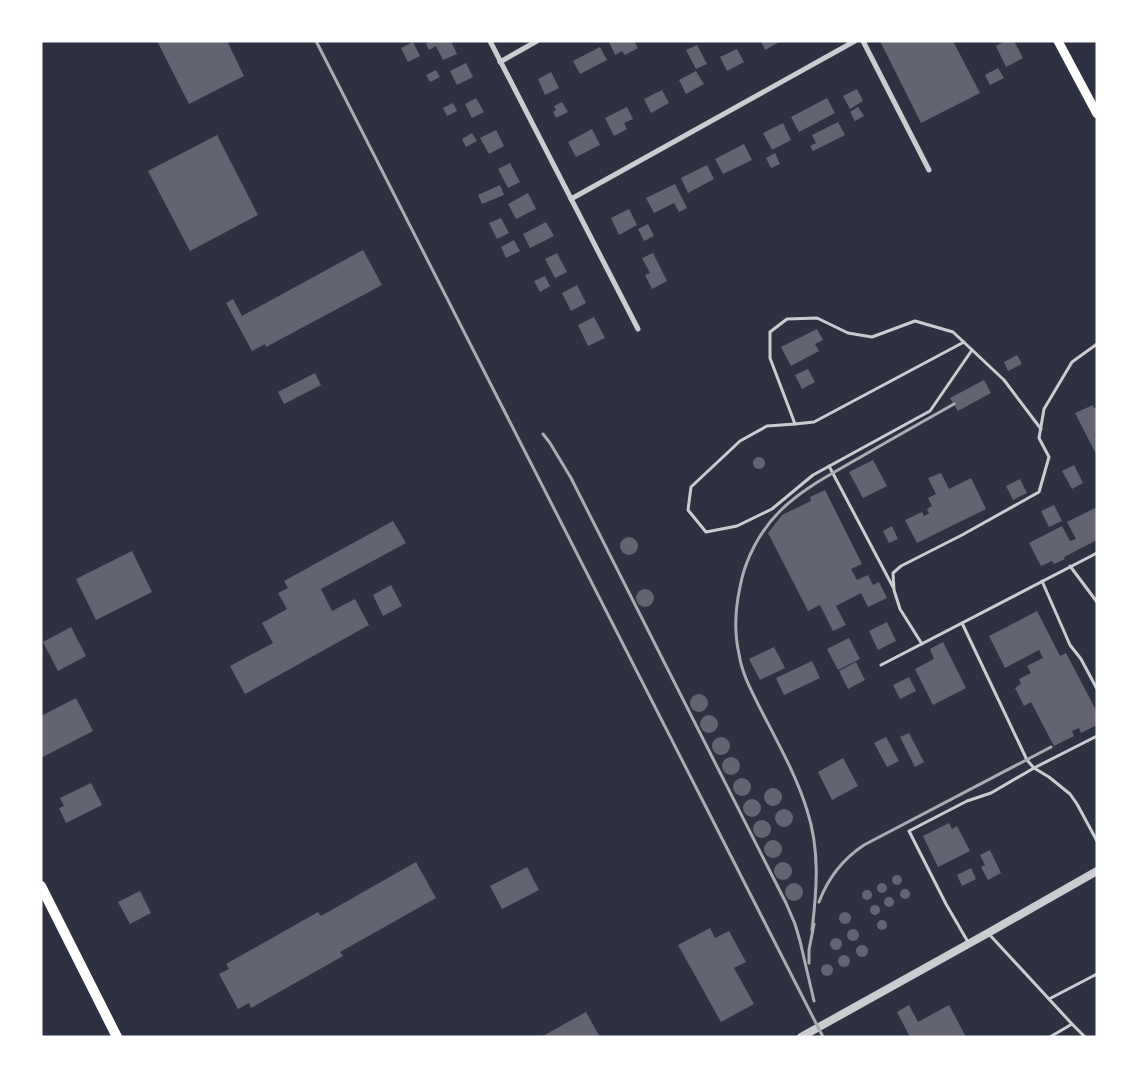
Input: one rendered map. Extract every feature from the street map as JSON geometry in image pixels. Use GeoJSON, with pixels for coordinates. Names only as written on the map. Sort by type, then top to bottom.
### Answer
{"type":"FeatureCollection","features":[{"type":"Feature","properties":{"kind":"main road"},"geometry":{"type":"LineString","coordinates":[[1058,41],[1097,114]]}},
{"type":"Feature","properties":{"kind":"main road"},"geometry":{"type":"LineString","coordinates":[[41,886],[118,1037]]}},
{"type":"Feature","properties":{"kind":"street"},"geometry":{"type":"LineString","coordinates":[[490,41],[638,329]]}},
{"type":"Feature","properties":{"kind":"street"},"geometry":{"type":"LineString","coordinates":[[500,62],[537,41]]}},
{"type":"Feature","properties":{"kind":"street"},"geometry":{"type":"LineString","coordinates":[[571,199],[855,41]]}},
{"type":"Feature","properties":{"kind":"street"},"geometry":{"type":"LineString","coordinates":[[863,41],[930,170]]}},
{"type":"Feature","properties":{"kind":"street"},"geometry":{"type":"LineString","coordinates":[[800,1037],[1097,871]]}},
{"type":"Feature","properties":{"kind":"lane"},"geometry":{"type":"LineString","coordinates":[[796,424],[770,358],[770,332],[787,319],[817,318],[848,333],[872,337],[915,321],[953,332],[1004,380],[1041,429]]}},
{"type":"Feature","properties":{"kind":"lane"},"geometry":{"type":"LineString","coordinates":[[964,342],[814,422],[767,426],[740,441],[691,487],[688,510],[706,532],[738,526],[772,509],[813,475],[930,411],[972,350]]}},
{"type":"Feature","properties":{"kind":"lane"},"geometry":{"type":"LineString","coordinates":[[894,590],[894,573],[901,566],[962,535],[1039,492],[1048,457],[1039,438],[1044,409],[1072,362],[1097,344]]}},
{"type":"Feature","properties":{"kind":"lane"},"geometry":{"type":"LineString","coordinates":[[830,466],[894,590],[900,609],[922,644]]}},
{"type":"Feature","properties":{"kind":"lane"},"geometry":{"type":"LineString","coordinates":[[881,665],[1097,553]]}},
{"type":"Feature","properties":{"kind":"lane"},"geometry":{"type":"LineString","coordinates":[[1070,566],[1097,602]]}},
{"type":"Feature","properties":{"kind":"lane"},"geometry":{"type":"LineString","coordinates":[[1042,581],[1070,646],[1080,659],[1097,689]]}},
{"type":"Feature","properties":{"kind":"lane"},"geometry":{"type":"LineString","coordinates":[[962,623],[1027,760],[1034,768],[1070,794],[1097,842]]}},
{"type":"Feature","properties":{"kind":"lane"},"geometry":{"type":"LineString","coordinates":[[969,943],[946,904],[909,831],[967,801],[991,792],[1097,736]]}},
{"type":"Feature","properties":{"kind":"lane"},"geometry":{"type":"LineString","coordinates":[[988,933],[1085,1037]]}},
{"type":"Feature","properties":{"kind":"lane"},"geometry":{"type":"LineString","coordinates":[[1050,1000],[1097,974]]}},
{"type":"Feature","properties":{"kind":"lane"},"geometry":{"type":"LineString","coordinates":[[1050,1037],[1072,1024]]}},
{"type":"Feature","properties":{"kind":"building"},"geometry":{"type":"Polygon","coordinates":[[[157,41],[227,41],[244,76],[189,104],[157,41]]]}},
{"type":"Feature","properties":{"kind":"building"},"geometry":{"type":"Polygon","coordinates":[[[430,41],[451,41],[457,54],[443,60],[436,46],[429,50],[426,44],[430,41]]]}},
{"type":"Feature","properties":{"kind":"building"},"geometry":{"type":"Polygon","coordinates":[[[634,41],[638,48],[625,55],[622,51],[615,55],[609,42],[634,41]]]}},
{"type":"Feature","properties":{"kind":"building"},"geometry":{"type":"Polygon","coordinates":[[[761,41],[781,41],[765,50],[761,41]]]}},
{"type":"Feature","properties":{"kind":"building"},"geometry":{"type":"Polygon","coordinates":[[[880,41],[953,41],[980,93],[921,123],[880,41]]]}},
{"type":"Feature","properties":{"kind":"building"},"geometry":{"type":"Polygon","coordinates":[[[1005,41],[1014,41],[1023,58],[1006,67],[996,46],[1005,41]]]}},
{"type":"Feature","properties":{"kind":"building"},"geometry":{"type":"Polygon","coordinates":[[[413,42],[420,56],[408,62],[401,48],[413,42]]]}},
{"type":"Feature","properties":{"kind":"building"},"geometry":{"type":"Polygon","coordinates":[[[697,45],[707,64],[696,69],[686,50],[697,45]]]}},
{"type":"Feature","properties":{"kind":"building"},"geometry":{"type":"Polygon","coordinates":[[[600,47],[607,60],[580,74],[573,61],[600,47]]]}},
{"type":"Feature","properties":{"kind":"building"},"geometry":{"type":"Polygon","coordinates":[[[737,49],[744,62],[727,71],[720,57],[737,49]]]}},
{"type":"Feature","properties":{"kind":"building"},"geometry":{"type":"Polygon","coordinates":[[[466,63],[473,77],[457,85],[450,71],[466,63]]]}},
{"type":"Feature","properties":{"kind":"building"},"geometry":{"type":"Polygon","coordinates":[[[998,68],[1004,78],[990,85],[985,75],[998,68]]]}},
{"type":"Feature","properties":{"kind":"building"},"geometry":{"type":"Polygon","coordinates":[[[436,70],[440,77],[430,82],[426,75],[436,70]]]}},
{"type":"Feature","properties":{"kind":"building"},"geometry":{"type":"Polygon","coordinates":[[[696,71],[704,84],[686,94],[679,80],[696,71]]]}},
{"type":"Feature","properties":{"kind":"building"},"geometry":{"type":"Polygon","coordinates":[[[551,72],[559,88],[545,95],[538,79],[551,72]]]}},
{"type":"Feature","properties":{"kind":"building"},"geometry":{"type":"Polygon","coordinates":[[[857,89],[863,101],[850,109],[843,96],[857,89]]]}},
{"type":"Feature","properties":{"kind":"building"},"geometry":{"type":"Polygon","coordinates":[[[662,90],[669,103],[651,113],[644,99],[662,90]]]}},
{"type":"Feature","properties":{"kind":"building"},"geometry":{"type":"Polygon","coordinates":[[[476,98],[484,112],[472,118],[465,104],[476,98]]]}},
{"type":"Feature","properties":{"kind":"building"},"geometry":{"type":"Polygon","coordinates":[[[827,98],[835,113],[799,132],[791,117],[827,98]]]}},
{"type":"Feature","properties":{"kind":"building"},"geometry":{"type":"Polygon","coordinates":[[[562,102],[568,112],[556,118],[553,112],[556,110],[554,106],[562,102]]]}},
{"type":"Feature","properties":{"kind":"building"},"geometry":{"type":"Polygon","coordinates":[[[453,103],[457,111],[447,116],[443,108],[453,103]]]}},
{"type":"Feature","properties":{"kind":"building"},"geometry":{"type":"Polygon","coordinates":[[[627,107],[633,119],[624,123],[627,129],[614,136],[605,118],[627,107]]]}},
{"type":"Feature","properties":{"kind":"building"},"geometry":{"type":"Polygon","coordinates":[[[858,107],[864,116],[855,121],[850,112],[858,107]]]}},
{"type":"Feature","properties":{"kind":"building"},"geometry":{"type":"Polygon","coordinates":[[[838,122],[845,135],[813,151],[810,146],[816,143],[812,135],[838,122]]]}},
{"type":"Feature","properties":{"kind":"building"},"geometry":{"type":"Polygon","coordinates":[[[783,123],[791,140],[772,150],[763,133],[783,123]]]}},
{"type":"Feature","properties":{"kind":"building"},"geometry":{"type":"Polygon","coordinates":[[[592,129],[600,145],[576,157],[568,142],[592,129]]]}},
{"type":"Feature","properties":{"kind":"building"},"geometry":{"type":"Polygon","coordinates":[[[496,130],[504,146],[489,154],[480,138],[496,130]]]}},
{"type":"Feature","properties":{"kind":"building"},"geometry":{"type":"Polygon","coordinates":[[[472,133],[477,141],[466,147],[462,139],[472,133]]]}},
{"type":"Feature","properties":{"kind":"building"},"geometry":{"type":"Polygon","coordinates":[[[217,135],[258,215],[190,251],[148,171],[217,135]]]}},
{"type":"Feature","properties":{"kind":"building"},"geometry":{"type":"Polygon","coordinates":[[[744,144],[752,160],[723,174],[715,159],[744,144]]]}},
{"type":"Feature","properties":{"kind":"building"},"geometry":{"type":"Polygon","coordinates":[[[775,153],[780,164],[771,168],[766,158],[775,153]]]}},
{"type":"Feature","properties":{"kind":"building"},"geometry":{"type":"Polygon","coordinates":[[[510,163],[520,182],[508,188],[498,169],[510,163]]]}},
{"type":"Feature","properties":{"kind":"building"},"geometry":{"type":"Polygon","coordinates":[[[707,165],[714,179],[688,193],[681,178],[707,165]]]}},
{"type":"Feature","properties":{"kind":"building"},"geometry":{"type":"Polygon","coordinates":[[[675,184],[687,208],[679,212],[674,203],[654,213],[646,198],[675,184]]]}},
{"type":"Feature","properties":{"kind":"building"},"geometry":{"type":"Polygon","coordinates":[[[500,185],[504,195],[482,204],[478,195],[500,185]]]}},
{"type":"Feature","properties":{"kind":"building"},"geometry":{"type":"Polygon","coordinates":[[[528,193],[536,209],[516,219],[508,204],[528,193]]]}},
{"type":"Feature","properties":{"kind":"building"},"geometry":{"type":"Polygon","coordinates":[[[629,209],[637,225],[619,235],[611,218],[629,209]]]}},
{"type":"Feature","properties":{"kind":"building"},"geometry":{"type":"Polygon","coordinates":[[[501,218],[509,233],[497,239],[489,223],[501,218]]]}},
{"type":"Feature","properties":{"kind":"building"},"geometry":{"type":"Polygon","coordinates":[[[546,222],[554,236],[530,248],[523,234],[546,222]]]}},
{"type":"Feature","properties":{"kind":"building"},"geometry":{"type":"Polygon","coordinates":[[[648,224],[654,236],[644,241],[638,229],[648,224]]]}},
{"type":"Feature","properties":{"kind":"building"},"geometry":{"type":"Polygon","coordinates":[[[514,240],[520,251],[506,258],[501,247],[514,240]]]}},
{"type":"Feature","properties":{"kind":"building"},"geometry":{"type":"Polygon","coordinates":[[[363,250],[382,285],[266,347],[265,344],[252,351],[226,303],[233,299],[242,316],[363,250]]]}},
{"type":"Feature","properties":{"kind":"building"},"geometry":{"type":"Polygon","coordinates":[[[557,253],[567,272],[555,278],[545,259],[557,253]]]}},
{"type":"Feature","properties":{"kind":"building"},"geometry":{"type":"Polygon","coordinates":[[[653,253],[667,281],[652,289],[645,275],[650,273],[642,258],[653,253]]]}},
{"type":"Feature","properties":{"kind":"building"},"geometry":{"type":"Polygon","coordinates":[[[545,276],[550,286],[540,292],[534,281],[545,276]]]}},
{"type":"Feature","properties":{"kind":"building"},"geometry":{"type":"Polygon","coordinates":[[[577,285],[586,303],[571,311],[562,293],[577,285]]]}},
{"type":"Feature","properties":{"kind":"building"},"geometry":{"type":"Polygon","coordinates":[[[594,317],[605,338],[588,346],[578,325],[594,317]]]}},
{"type":"Feature","properties":{"kind":"building"},"geometry":{"type":"Polygon","coordinates":[[[817,329],[823,340],[815,344],[819,351],[791,366],[781,347],[817,329]]]}},
{"type":"Feature","properties":{"kind":"building"},"geometry":{"type":"Polygon","coordinates":[[[1017,355],[1022,364],[1008,371],[1004,362],[1017,355]]]}},
{"type":"Feature","properties":{"kind":"building"},"geometry":{"type":"Polygon","coordinates":[[[808,369],[815,382],[802,389],[795,375],[808,369]]]}},
{"type":"Feature","properties":{"kind":"building"},"geometry":{"type":"Polygon","coordinates":[[[315,373],[321,385],[284,404],[278,392],[315,373]]]}},
{"type":"Feature","properties":{"kind":"building"},"geometry":{"type":"Polygon","coordinates":[[[984,380],[991,393],[958,411],[950,398],[984,380]]]}},
{"type":"Feature","properties":{"kind":"building"},"geometry":{"type":"Polygon","coordinates":[[[1093,405],[1094,408],[1097,407],[1097,456],[1075,413],[1093,405]]]}},
{"type":"Feature","properties":{"kind":"building"},"geometry":{"type":"Polygon","coordinates":[[[761,457],[764,458],[764,468],[757,469],[754,468],[753,461],[754,458],[761,457]]]}},
{"type":"Feature","properties":{"kind":"building"},"geometry":{"type":"Polygon","coordinates":[[[873,460],[887,486],[863,498],[849,472],[873,460]]]}},
{"type":"Feature","properties":{"kind":"building"},"geometry":{"type":"Polygon","coordinates":[[[1074,465],[1083,483],[1072,489],[1062,471],[1074,465]]]}},
{"type":"Feature","properties":{"kind":"building"},"geometry":{"type":"Polygon","coordinates":[[[941,473],[949,489],[971,478],[986,509],[917,543],[905,520],[922,512],[924,516],[929,513],[927,509],[932,506],[928,498],[936,494],[928,478],[941,473]]]}},
{"type":"Feature","properties":{"kind":"building"},"geometry":{"type":"Polygon","coordinates":[[[1020,479],[1027,493],[1013,500],[1006,486],[1020,479]]]}},
{"type":"Feature","properties":{"kind":"building"},"geometry":{"type":"Polygon","coordinates":[[[825,490],[862,564],[851,569],[857,580],[868,575],[873,585],[879,582],[887,598],[868,607],[861,593],[836,606],[846,625],[833,631],[820,605],[808,611],[768,533],[782,515],[811,501],[810,497],[825,490]]]}},
{"type":"Feature","properties":{"kind":"building"},"geometry":{"type":"Polygon","coordinates":[[[1054,505],[1062,521],[1049,527],[1041,511],[1054,505]]]}},
{"type":"Feature","properties":{"kind":"building"},"geometry":{"type":"Polygon","coordinates":[[[1097,507],[1097,540],[1064,557],[1065,559],[1054,564],[1052,561],[1041,566],[1029,543],[1062,526],[1070,541],[1076,539],[1067,522],[1097,507]]]}},
{"type":"Feature","properties":{"kind":"building"},"geometry":{"type":"Polygon","coordinates":[[[393,521],[406,543],[321,589],[332,611],[355,599],[369,625],[245,694],[230,666],[273,643],[262,623],[287,609],[278,593],[288,588],[284,581],[393,521]]]}},
{"type":"Feature","properties":{"kind":"building"},"geometry":{"type":"Polygon","coordinates":[[[892,526],[898,539],[889,543],[883,531],[892,526]]]}},
{"type":"Feature","properties":{"kind":"building"},"geometry":{"type":"Polygon","coordinates":[[[629,537],[635,540],[638,546],[635,552],[629,555],[623,552],[620,546],[623,540],[629,537]]]}},
{"type":"Feature","properties":{"kind":"building"},"geometry":{"type":"Polygon","coordinates":[[[132,551],[152,592],[96,620],[76,579],[132,551]]]}},
{"type":"Feature","properties":{"kind":"building"},"geometry":{"type":"Polygon","coordinates":[[[391,585],[402,606],[383,616],[373,595],[391,585]]]}},
{"type":"Feature","properties":{"kind":"building"},"geometry":{"type":"Polygon","coordinates":[[[645,589],[651,592],[654,598],[651,604],[645,607],[639,604],[636,598],[639,592],[645,589]]]}},
{"type":"Feature","properties":{"kind":"building"},"geometry":{"type":"Polygon","coordinates":[[[1037,611],[1060,656],[1066,653],[1097,712],[1097,725],[1081,733],[1079,728],[1072,731],[1074,736],[1054,746],[1031,702],[1024,706],[1015,688],[1021,684],[1019,679],[1031,673],[1027,666],[1043,658],[1039,650],[1005,668],[989,636],[1037,611]]]}},
{"type":"Feature","properties":{"kind":"building"},"geometry":{"type":"Polygon","coordinates":[[[887,622],[896,641],[878,650],[869,631],[887,622]]]}},
{"type":"Feature","properties":{"kind":"building"},"geometry":{"type":"Polygon","coordinates":[[[71,627],[86,656],[58,671],[43,642],[71,627]]]}},
{"type":"Feature","properties":{"kind":"building"},"geometry":{"type":"Polygon","coordinates":[[[849,638],[860,659],[838,670],[827,649],[849,638]]]}},
{"type":"Feature","properties":{"kind":"building"},"geometry":{"type":"Polygon","coordinates":[[[943,642],[966,688],[933,705],[915,669],[934,659],[930,649],[943,642]]]}},
{"type":"Feature","properties":{"kind":"building"},"geometry":{"type":"Polygon","coordinates":[[[774,647],[785,668],[760,680],[749,659],[774,647]]]}},
{"type":"Feature","properties":{"kind":"building"},"geometry":{"type":"Polygon","coordinates":[[[812,661],[820,678],[784,695],[776,678],[812,661]]]}},
{"type":"Feature","properties":{"kind":"building"},"geometry":{"type":"Polygon","coordinates":[[[856,662],[865,680],[848,689],[839,671],[856,662]]]}},
{"type":"Feature","properties":{"kind":"building"},"geometry":{"type":"Polygon","coordinates":[[[909,677],[916,691],[900,699],[893,685],[909,677]]]}},
{"type":"Feature","properties":{"kind":"building"},"geometry":{"type":"Polygon","coordinates":[[[699,694],[705,697],[708,703],[705,709],[699,712],[693,709],[690,703],[693,697],[699,694]]]}},
{"type":"Feature","properties":{"kind":"building"},"geometry":{"type":"Polygon","coordinates":[[[76,698],[93,731],[41,758],[41,716],[76,698]]]}},
{"type":"Feature","properties":{"kind":"building"},"geometry":{"type":"Polygon","coordinates":[[[709,715],[715,718],[718,724],[715,730],[709,733],[703,730],[700,724],[703,718],[709,715]]]}},
{"type":"Feature","properties":{"kind":"building"},"geometry":{"type":"Polygon","coordinates":[[[909,733],[924,762],[915,767],[900,737],[909,733]]]}},
{"type":"Feature","properties":{"kind":"building"},"geometry":{"type":"Polygon","coordinates":[[[721,737],[729,742],[730,746],[725,754],[721,755],[713,750],[712,746],[717,738],[721,737]]]}},
{"type":"Feature","properties":{"kind":"building"},"geometry":{"type":"Polygon","coordinates":[[[886,737],[899,761],[887,767],[874,743],[886,737]]]}},
{"type":"Feature","properties":{"kind":"building"},"geometry":{"type":"Polygon","coordinates":[[[731,757],[737,760],[740,766],[737,772],[731,775],[725,772],[722,766],[725,760],[731,757]]]}},
{"type":"Feature","properties":{"kind":"building"},"geometry":{"type":"Polygon","coordinates":[[[843,758],[858,786],[832,800],[818,772],[843,758]]]}},
{"type":"Feature","properties":{"kind":"building"},"geometry":{"type":"Polygon","coordinates":[[[742,778],[748,781],[751,787],[748,793],[742,796],[736,793],[733,787],[736,781],[742,778]]]}},
{"type":"Feature","properties":{"kind":"building"},"geometry":{"type":"Polygon","coordinates":[[[91,783],[102,805],[66,823],[59,808],[64,806],[60,798],[91,783]]]}},
{"type":"Feature","properties":{"kind":"building"},"geometry":{"type":"Polygon","coordinates":[[[773,788],[779,791],[782,797],[779,803],[773,806],[767,803],[764,797],[767,791],[773,788]]]}},
{"type":"Feature","properties":{"kind":"building"},"geometry":{"type":"Polygon","coordinates":[[[752,799],[758,802],[761,808],[758,814],[752,817],[746,814],[743,808],[746,802],[752,799]]]}},
{"type":"Feature","properties":{"kind":"building"},"geometry":{"type":"Polygon","coordinates":[[[784,809],[790,812],[793,818],[790,824],[784,827],[778,824],[775,818],[778,812],[784,809]]]}},
{"type":"Feature","properties":{"kind":"building"},"geometry":{"type":"Polygon","coordinates":[[[762,820],[770,825],[771,829],[766,837],[762,838],[754,833],[753,829],[758,821],[762,820]]]}},
{"type":"Feature","properties":{"kind":"building"},"geometry":{"type":"Polygon","coordinates":[[[949,823],[952,829],[957,826],[970,851],[938,867],[923,836],[949,823]]]}},
{"type":"Feature","properties":{"kind":"building"},"geometry":{"type":"Polygon","coordinates":[[[773,840],[781,845],[782,849],[777,857],[773,858],[765,853],[764,849],[769,841],[773,840]]]}},
{"type":"Feature","properties":{"kind":"building"},"geometry":{"type":"Polygon","coordinates":[[[990,850],[1001,873],[988,880],[981,867],[985,865],[980,855],[990,850]]]}},
{"type":"Feature","properties":{"kind":"building"},"geometry":{"type":"Polygon","coordinates":[[[416,862],[436,898],[340,952],[343,956],[251,1008],[249,1003],[238,1009],[219,974],[229,969],[226,964],[318,912],[321,916],[416,862]]]}},
{"type":"Feature","properties":{"kind":"building"},"geometry":{"type":"Polygon","coordinates":[[[783,862],[789,865],[792,871],[789,877],[783,880],[777,877],[774,871],[777,865],[783,862]]]}},
{"type":"Feature","properties":{"kind":"building"},"geometry":{"type":"Polygon","coordinates":[[[527,867],[539,890],[502,909],[490,886],[527,867]]]}},
{"type":"Feature","properties":{"kind":"building"},"geometry":{"type":"Polygon","coordinates":[[[971,868],[976,879],[962,886],[957,875],[971,868]]]}},
{"type":"Feature","properties":{"kind":"building"},"geometry":{"type":"Polygon","coordinates":[[[895,875],[899,875],[902,880],[901,884],[895,885],[892,882],[892,878],[895,875]]]}},
{"type":"Feature","properties":{"kind":"building"},"geometry":{"type":"Polygon","coordinates":[[[794,883],[802,888],[803,892],[798,900],[794,901],[786,896],[785,892],[790,884],[794,883]]]}},
{"type":"Feature","properties":{"kind":"building"},"geometry":{"type":"Polygon","coordinates":[[[880,883],[884,883],[887,888],[886,892],[880,893],[877,890],[877,886],[880,883]]]}},
{"type":"Feature","properties":{"kind":"building"},"geometry":{"type":"Polygon","coordinates":[[[903,889],[907,889],[910,894],[909,898],[903,899],[900,896],[900,892],[903,889]]]}},
{"type":"Feature","properties":{"kind":"building"},"geometry":{"type":"Polygon","coordinates":[[[865,890],[869,890],[872,895],[871,899],[865,900],[862,897],[862,893],[865,890]]]}},
{"type":"Feature","properties":{"kind":"building"},"geometry":{"type":"Polygon","coordinates":[[[140,891],[151,913],[130,924],[118,902],[140,891]]]}},
{"type":"Feature","properties":{"kind":"building"},"geometry":{"type":"Polygon","coordinates":[[[887,897],[891,897],[894,902],[893,906],[887,907],[884,904],[884,900],[887,897]]]}},
{"type":"Feature","properties":{"kind":"building"},"geometry":{"type":"Polygon","coordinates":[[[873,905],[877,905],[880,910],[879,914],[873,915],[870,912],[870,908],[873,905]]]}},
{"type":"Feature","properties":{"kind":"building"},"geometry":{"type":"Polygon","coordinates":[[[847,912],[850,913],[850,923],[843,924],[840,923],[839,916],[840,913],[847,912]]]}},
{"type":"Feature","properties":{"kind":"building"},"geometry":{"type":"Polygon","coordinates":[[[880,920],[884,920],[887,925],[886,929],[880,930],[877,927],[877,923],[880,920]]]}},
{"type":"Feature","properties":{"kind":"building"},"geometry":{"type":"Polygon","coordinates":[[[710,928],[715,938],[729,931],[746,962],[734,968],[754,1004],[721,1022],[678,945],[710,928]]]}},
{"type":"Feature","properties":{"kind":"building"},"geometry":{"type":"Polygon","coordinates":[[[855,929],[858,930],[858,940],[851,941],[848,940],[847,933],[848,930],[855,929]]]}},
{"type":"Feature","properties":{"kind":"building"},"geometry":{"type":"Polygon","coordinates":[[[838,938],[841,939],[841,949],[834,950],[831,949],[830,942],[831,939],[838,938]]]}},
{"type":"Feature","properties":{"kind":"building"},"geometry":{"type":"Polygon","coordinates":[[[864,945],[867,946],[867,956],[860,957],[857,956],[856,949],[857,946],[864,945]]]}},
{"type":"Feature","properties":{"kind":"building"},"geometry":{"type":"Polygon","coordinates":[[[846,955],[849,956],[849,966],[842,967],[839,966],[838,959],[839,956],[846,955]]]}},
{"type":"Feature","properties":{"kind":"building"},"geometry":{"type":"Polygon","coordinates":[[[829,964],[832,965],[832,975],[825,976],[822,975],[821,968],[822,965],[829,964]]]}},
{"type":"Feature","properties":{"kind":"building"},"geometry":{"type":"Polygon","coordinates":[[[909,1005],[918,1022],[949,1005],[966,1037],[910,1037],[897,1012],[909,1005]]]}},
{"type":"Feature","properties":{"kind":"building"},"geometry":{"type":"Polygon","coordinates":[[[586,1012],[600,1037],[541,1037],[586,1012]]]}},
{"type":"Feature","properties":{"kind":"railway"},"geometry":{"type":"LineString","coordinates":[[316,41],[823,1037]]}},
{"type":"Feature","properties":{"kind":"railway"},"geometry":{"type":"LineString","coordinates":[[812,930],[816,870],[814,840],[803,797],[742,669],[736,637],[737,604],[742,577],[760,536],[789,503],[828,476],[954,404]]}},
{"type":"Feature","properties":{"kind":"railway"},"geometry":{"type":"LineString","coordinates":[[543,434],[571,478],[786,903],[800,941],[814,1001]]}},
{"type":"Feature","properties":{"kind":"railway"},"geometry":{"type":"LineString","coordinates":[[819,902],[837,870],[849,856],[864,845],[1051,747]]}},
{"type":"Feature","properties":{"kind":"railway"},"geometry":{"type":"LineString","coordinates":[[809,963],[809,950],[814,924]]}}]}
